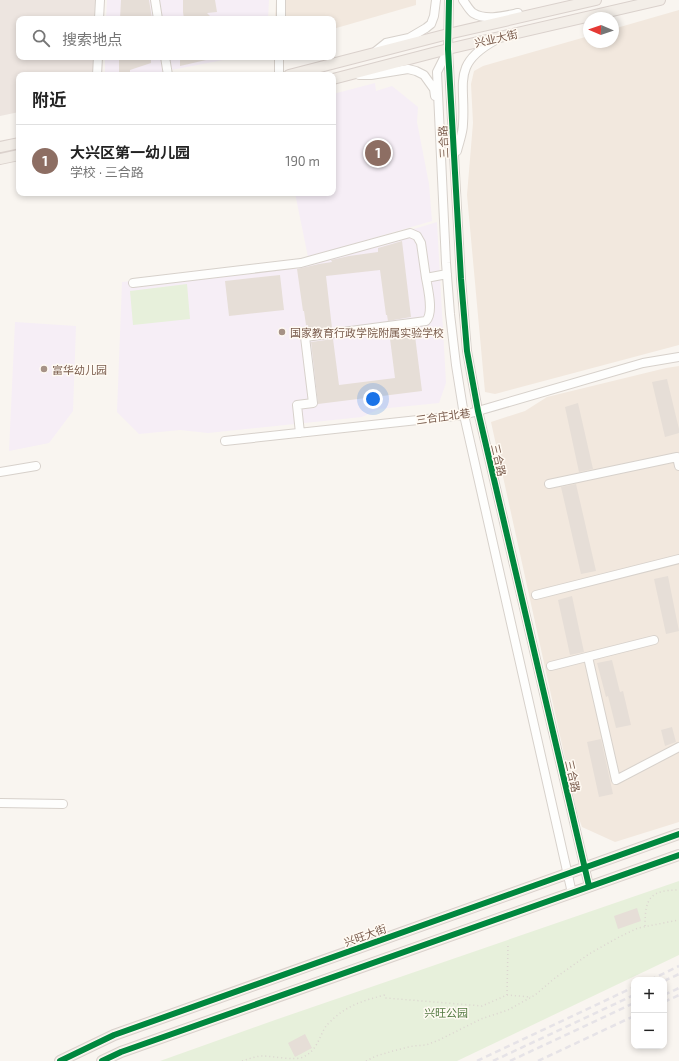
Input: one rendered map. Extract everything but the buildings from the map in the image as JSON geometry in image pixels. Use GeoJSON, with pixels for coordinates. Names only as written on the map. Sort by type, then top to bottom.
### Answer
{"type":"FeatureCollection","features":[{"type":"Feature","properties":{"kind":"main road","name":"兴业大街"},"geometry":{"type":"LineString","coordinates":[[301,72],[448,34],[596,0]]}},
{"type":"Feature","properties":{"kind":"main road","name":"兴业大街"},"geometry":{"type":"LineString","coordinates":[[336,78],[448,49],[660,0]]}},
{"type":"Feature","properties":{"kind":"main road"},"geometry":{"type":"LineString","coordinates":[[0,148],[16,144]]}},
{"type":"Feature","properties":{"kind":"main road"},"geometry":{"type":"LineString","coordinates":[[0,159],[16,156]]}},
{"type":"Feature","properties":{"kind":"main road","name":"兴旺大街"},"geometry":{"type":"LineString","coordinates":[[60,1061],[114,1035],[679,834]]}},
{"type":"Feature","properties":{"kind":"main road"},"geometry":{"type":"LineString","coordinates":[[102,1061],[136,1046],[679,855]]}},
{"type":"Feature","properties":{"kind":"street"},"geometry":{"type":"LineString","coordinates":[[99,16],[100,0]]}},
{"type":"Feature","properties":{"kind":"street"},"geometry":{"type":"LineString","coordinates":[[155,0],[158,16]]}},
{"type":"Feature","properties":{"kind":"street"},"geometry":{"type":"LineString","coordinates":[[281,0],[281,16]]}},
{"type":"Feature","properties":{"kind":"street"},"geometry":{"type":"LineString","coordinates":[[373,54],[386,43],[409,38],[431,24],[434,16],[436,0]]}},
{"type":"Feature","properties":{"kind":"street"},"geometry":{"type":"LineString","coordinates":[[448,49],[449,0]]}},
{"type":"Feature","properties":{"kind":"street"},"geometry":{"type":"LineString","coordinates":[[463,0],[472,12],[484,16],[495,17],[534,10],[558,9]]}},
{"type":"Feature","properties":{"kind":"street"},"geometry":{"type":"LineString","coordinates":[[454,160],[463,125],[464,73],[468,63],[476,53],[486,45],[499,38]]}},
{"type":"Feature","properties":{"kind":"street","name":"三合路"},"geometry":{"type":"LineString","coordinates":[[448,49],[437,72],[446,274],[456,366],[464,415],[572,892]]}},
{"type":"Feature","properties":{"kind":"street","name":"三合路"},"geometry":{"type":"LineString","coordinates":[[448,49],[461,278],[467,344],[478,411],[589,886]]}},
{"type":"Feature","properties":{"kind":"street"},"geometry":{"type":"LineString","coordinates":[[97,72],[98,60]]}},
{"type":"Feature","properties":{"kind":"street"},"geometry":{"type":"LineString","coordinates":[[166,60],[168,72]]}},
{"type":"Feature","properties":{"kind":"street"},"geometry":{"type":"LineString","coordinates":[[279,60],[279,72]]}},
{"type":"Feature","properties":{"kind":"street"},"geometry":{"type":"LineString","coordinates":[[350,75],[370,75],[408,69],[424,75],[434,89],[439,120]]}},
{"type":"Feature","properties":{"kind":"street"},"geometry":{"type":"LineString","coordinates":[[133,284],[300,263],[410,233],[417,236],[421,243],[430,312],[429,318],[426,321],[305,337],[313,403],[297,405],[300,433]]}},
{"type":"Feature","properties":{"kind":"street"},"geometry":{"type":"LineString","coordinates":[[426,278],[446,274]]}},
{"type":"Feature","properties":{"kind":"street","name":"三合庄北巷"},"geometry":{"type":"LineString","coordinates":[[225,441],[464,415],[643,363],[679,357]]}},
{"type":"Feature","properties":{"kind":"street"},"geometry":{"type":"LineString","coordinates":[[549,484],[677,457],[679,466]]}},
{"type":"Feature","properties":{"kind":"street"},"geometry":{"type":"LineString","coordinates":[[0,472],[36,466]]}},
{"type":"Feature","properties":{"kind":"street"},"geometry":{"type":"LineString","coordinates":[[536,595],[679,559]]}},
{"type":"Feature","properties":{"kind":"street"},"geometry":{"type":"LineString","coordinates":[[551,666],[654,640]]}},
{"type":"Feature","properties":{"kind":"street"},"geometry":{"type":"LineString","coordinates":[[588,657],[616,780],[679,747]]}},
{"type":"Feature","properties":{"kind":"street"},"geometry":{"type":"LineString","coordinates":[[0,803],[63,804]]}},
{"type":"Feature","properties":{"kind":"path"},"geometry":{"type":"LineString","coordinates":[[645,926],[647,903],[653,896],[667,890],[679,890]]}},
{"type":"Feature","properties":{"kind":"path"},"geometry":{"type":"LineString","coordinates":[[366,1061],[376,1056],[393,1051],[413,1046],[426,1045],[481,1019],[508,1010],[531,997],[576,962],[638,928],[679,920]]}},
{"type":"Feature","properties":{"kind":"path"},"geometry":{"type":"LineString","coordinates":[[507,995],[508,945]]}},
{"type":"Feature","properties":{"kind":"path"},"geometry":{"type":"LineString","coordinates":[[242,1061],[262,1056],[302,1058],[314,1050],[326,1026],[339,1014],[353,1005],[368,999],[385,995],[386,998],[482,1006],[507,995],[531,997]]}},
{"type":"Feature","properties":{"kind":"shaded area"},"geometry":{"type":"Polygon","coordinates":[[[0,0],[96,0],[95,16],[16,16],[16,60],[93,60],[93,72],[16,72],[16,113],[0,116],[0,0]]]}},
{"type":"Feature","properties":{"kind":"shaded area"},"geometry":{"type":"Polygon","coordinates":[[[107,0],[269,0],[268,16],[106,16],[107,0]]]}},
{"type":"Feature","properties":{"kind":"shaded area"},"geometry":{"type":"Polygon","coordinates":[[[276,0],[416,0],[416,5],[336,28],[336,16],[275,16],[276,0]]]}},
{"type":"Feature","properties":{"kind":"shaded area"},"geometry":{"type":"Polygon","coordinates":[[[679,10],[679,345],[495,394],[485,392],[467,195],[473,123],[471,84],[474,71],[483,66],[583,38],[583,48],[619,48],[619,27],[679,10]]]}},
{"type":"Feature","properties":{"kind":"shaded area"},"geometry":{"type":"Polygon","coordinates":[[[105,60],[223,60],[161,72],[105,72],[105,60]]]}},
{"type":"Feature","properties":{"kind":"shaded area"},"geometry":{"type":"Polygon","coordinates":[[[375,83],[376,91],[392,86],[418,107],[417,122],[429,184],[432,221],[308,257],[296,196],[336,196],[336,93],[375,83]]]}},
{"type":"Feature","properties":{"kind":"shaded area","name":"国家教育行政学院附属实验学校"},"geometry":{"type":"Polygon","coordinates":[[[437,222],[446,383],[439,403],[379,409],[362,417],[208,433],[180,430],[139,434],[117,412],[122,282],[306,262],[437,222]]]}},
{"type":"Feature","properties":{"kind":"shaded area","name":"富华幼儿园"},"geometry":{"type":"Polygon","coordinates":[[[15,322],[76,326],[73,411],[49,443],[9,451],[15,322]]]}},
{"type":"Feature","properties":{"kind":"shaded area"},"geometry":{"type":"Polygon","coordinates":[[[679,366],[679,822],[615,842],[582,827],[577,813],[491,422],[525,411],[547,397],[679,366]]]}},
{"type":"Feature","properties":{"kind":"green space"},"geometry":{"type":"Polygon","coordinates":[[[187,284],[190,319],[133,325],[130,291],[187,284]]]}},
{"type":"Feature","properties":{"kind":"green space","name":"兴旺公园"},"geometry":{"type":"Polygon","coordinates":[[[679,881],[679,955],[457,1061],[160,1061],[679,881]]]}},
{"type":"Feature","properties":{"kind":"railway"},"geometry":{"type":"LineString","coordinates":[[656,977],[679,966]]}},
{"type":"Feature","properties":{"kind":"railway"},"geometry":{"type":"LineString","coordinates":[[667,980],[679,974]]}},
{"type":"Feature","properties":{"kind":"railway"},"geometry":{"type":"LineString","coordinates":[[477,1061],[631,988]]}},
{"type":"Feature","properties":{"kind":"railway"},"geometry":{"type":"LineString","coordinates":[[667,994],[679,988]]}},
{"type":"Feature","properties":{"kind":"railway"},"geometry":{"type":"LineString","coordinates":[[667,1001],[679,995]]}},
{"type":"Feature","properties":{"kind":"railway"},"geometry":{"type":"LineString","coordinates":[[493,1061],[631,996]]}},
{"type":"Feature","properties":{"kind":"railway"},"geometry":{"type":"LineString","coordinates":[[510,1061],[631,1004]]}},
{"type":"Feature","properties":{"kind":"railway"},"geometry":{"type":"LineString","coordinates":[[538,1061],[631,1017]]}},
{"type":"Feature","properties":{"kind":"cycle path"},"geometry":{"type":"LineString","coordinates":[[449,0],[448,49],[461,279],[467,351],[478,411],[589,886]]}},
{"type":"Feature","properties":{"kind":"cycle path"},"geometry":{"type":"LineString","coordinates":[[60,1061],[114,1035],[679,834]]}},
{"type":"Feature","properties":{"kind":"cycle path"},"geometry":{"type":"LineString","coordinates":[[102,1061],[121,1052],[679,855]]}},
{"type":"Feature","properties":{"kind":"place","name":"大兴区第一幼儿园"},"geometry":{"type":"Point","coordinates":[378,153]}},
{"type":"Feature","properties":{"kind":"place","name":"国家教育行政学院附属实验学校"},"geometry":{"type":"Point","coordinates":[282,332]}},
{"type":"Feature","properties":{"kind":"place","name":"富华幼儿园"},"geometry":{"type":"Point","coordinates":[44,369]}}]}
